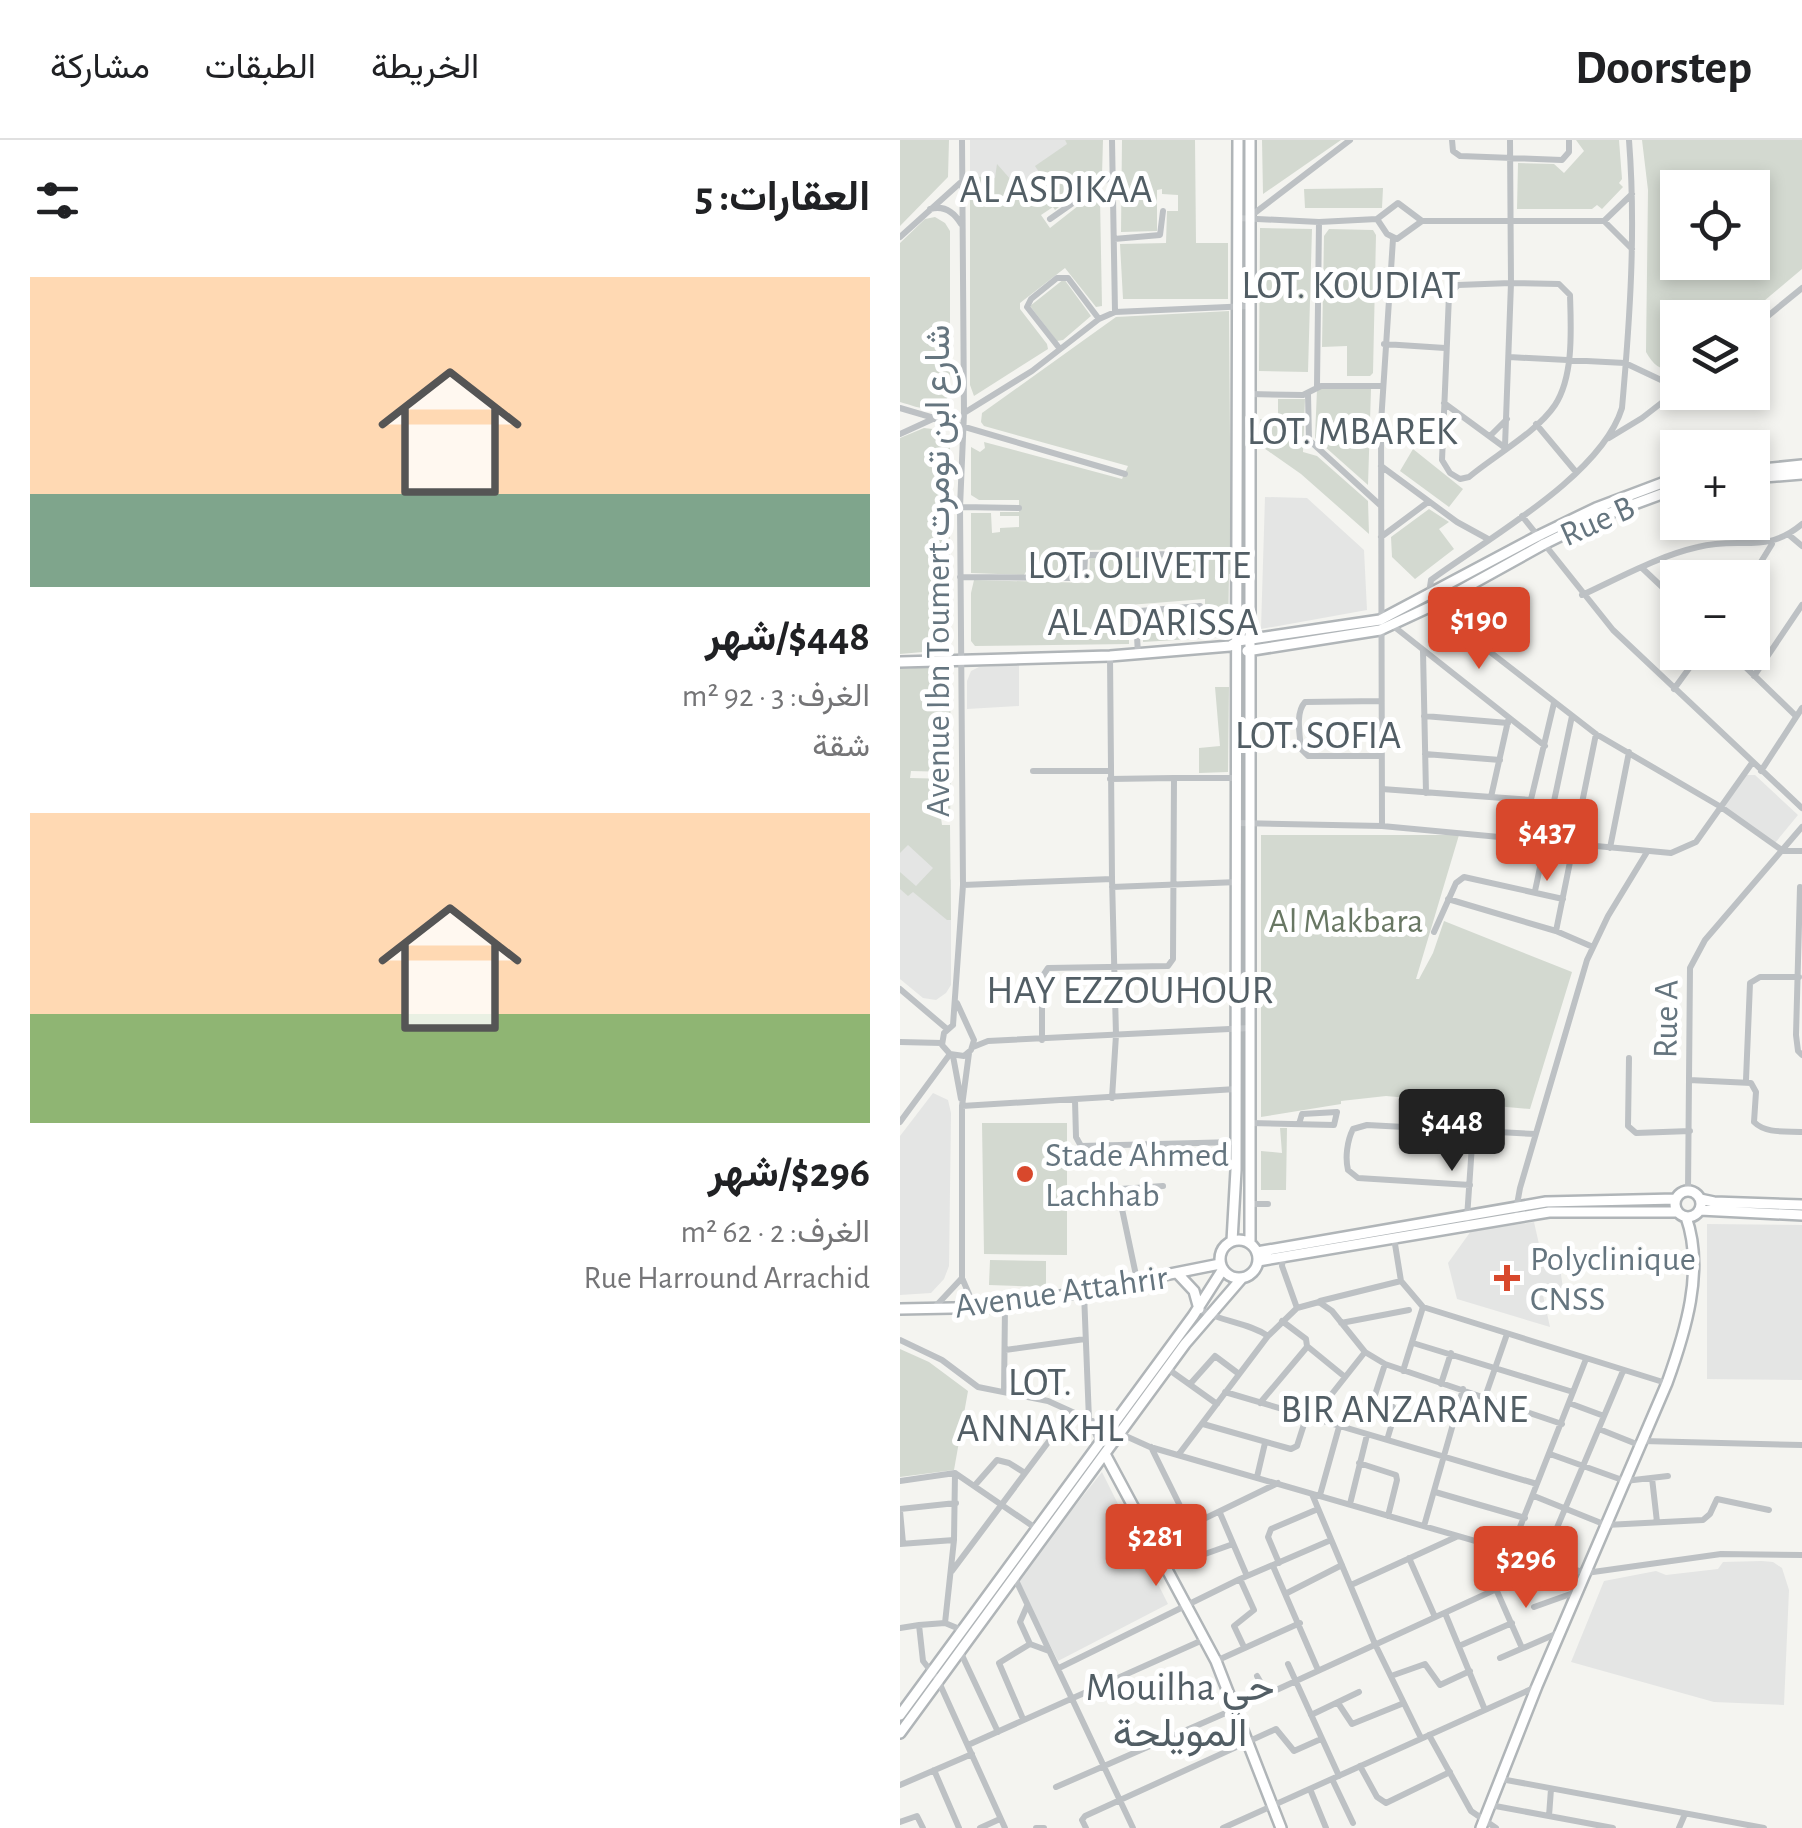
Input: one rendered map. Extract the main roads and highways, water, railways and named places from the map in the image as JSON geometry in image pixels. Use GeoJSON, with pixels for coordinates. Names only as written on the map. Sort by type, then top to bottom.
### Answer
{"type":"FeatureCollection","features":[{"type":"Feature","properties":{"kind":"main road"},"geometry":{"type":"LineString","coordinates":[[900,1715],[960,1651],[1037,1529],[1100,1444],[1114,1433],[1242,1278],[1253,1273],[1250,824],[1234,479],[1238,140]]}},
{"type":"Feature","properties":{"kind":"main road"},"geometry":{"type":"LineString","coordinates":[[900,1734],[963,1631],[1106,1454],[1114,1433],[1198,1309],[1221,1267],[1222,1248],[1232,1240],[1236,1185],[1238,778],[1250,394],[1250,140]]}},
{"type":"Feature","properties":{"kind":"main road"},"geometry":{"type":"LineString","coordinates":[[1770,468],[1802,464]]}},
{"type":"Feature","properties":{"kind":"main road"},"geometry":{"type":"LineString","coordinates":[[1770,477],[1802,474]]}},
{"type":"Feature","properties":{"kind":"main road","name":"Rue B"},"geometry":{"type":"LineString","coordinates":[[900,662],[1138,654],[1241,646],[1392,625],[1596,508],[1660,484]]}},
{"type":"Feature","properties":{"kind":"main road","name":"Rue B"},"geometry":{"type":"LineString","coordinates":[[1541,540],[1660,495]]}},
{"type":"Feature","properties":{"kind":"main road","name":"Rue B"},"geometry":{"type":"LineString","coordinates":[[1380,625],[1432,601]]}},
{"type":"Feature","properties":{"kind":"main road"},"geometry":{"type":"LineString","coordinates":[[1236,1185],[1250,1186]]}},
{"type":"Feature","properties":{"kind":"main road"},"geometry":{"type":"LineString","coordinates":[[1255,1252],[1463,1226],[1546,1202],[1676,1199],[1688,1191],[1700,1204],[1802,1214]]}},
{"type":"Feature","properties":{"kind":"main road"},"geometry":{"type":"LineString","coordinates":[[1482,1824],[1536,1686],[1668,1384],[1683,1338],[1690,1298],[1692,1234],[1676,1199]]}},
{"type":"Feature","properties":{"kind":"main road"},"geometry":{"type":"LineString","coordinates":[[1232,1240],[1255,1252],[1283,1256],[1468,1214],[1695,1216],[1700,1204]]}},
{"type":"Feature","properties":{"kind":"main road"},"geometry":{"type":"LineString","coordinates":[[1700,1204],[1802,1205]]}},
{"type":"Feature","properties":{"kind":"main road"},"geometry":{"type":"LineString","coordinates":[[1221,1267],[1233,1278],[1242,1278]]}},
{"type":"Feature","properties":{"kind":"main road","name":"Avenue Attahrir"},"geometry":{"type":"LineString","coordinates":[[900,1309],[1005,1307],[1221,1267]]}},
{"type":"Feature","properties":{"kind":"main road"},"geometry":{"type":"LineString","coordinates":[[1179,1275],[1194,1290],[1198,1309]]}},
{"type":"Feature","properties":{"kind":"main road"},"geometry":{"type":"LineString","coordinates":[[1106,1454],[1216,1661],[1281,1828]]}},
{"type":"Feature","properties":{"kind":"place","name":"Stade Ahmed Lachhab"},"geometry":{"type":"Point","coordinates":[1025,1174]}},
{"type":"Feature","properties":{"kind":"place","name":"Polyclinique CNSS"},"geometry":{"type":"Point","coordinates":[1507,1278]}},
{"type":"Feature","properties":{"kind":"district","name":"AL ASDIKAA"},"geometry":{"type":"Point","coordinates":[1056,188]}},
{"type":"Feature","properties":{"kind":"district","name":"LOT. KOUDIAT"},"geometry":{"type":"Point","coordinates":[1351,284]}},
{"type":"Feature","properties":{"kind":"district","name":"LOT. MBAREK"},"geometry":{"type":"Point","coordinates":[1352,430]}},
{"type":"Feature","properties":{"kind":"district","name":"LOT. OLIVETTE"},"geometry":{"type":"Point","coordinates":[1139,564]}},
{"type":"Feature","properties":{"kind":"district","name":"AL ADARISSA"},"geometry":{"type":"Point","coordinates":[1153,621]}},
{"type":"Feature","properties":{"kind":"district","name":"LOT. SOFIA"},"geometry":{"type":"Point","coordinates":[1318,734]}},
{"type":"Feature","properties":{"kind":"district","name":"HAY EZZOUHOUR"},"geometry":{"type":"Point","coordinates":[1130,989]}},
{"type":"Feature","properties":{"kind":"district","name":"LOT. ANNAKHL"},"geometry":{"type":"Point","coordinates":[1040,1404]}},
{"type":"Feature","properties":{"kind":"district","name":"BIR ANZARANE"},"geometry":{"type":"Point","coordinates":[1404,1408]}},
{"type":"Feature","properties":{"kind":"district","name":"Mouilha حي المويلحة"},"geometry":{"type":"Point","coordinates":[1180,1709]}},
{"type":"Feature","properties":{"kind":"park label","name":"Al Makbara"},"geometry":{"type":"Point","coordinates":[1346,920]}}]}
